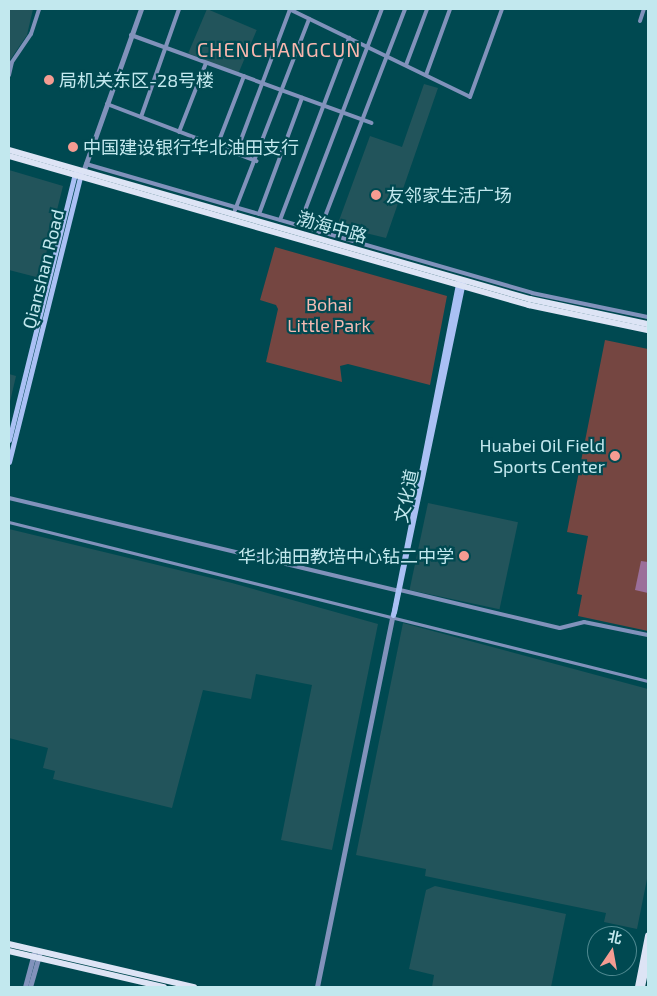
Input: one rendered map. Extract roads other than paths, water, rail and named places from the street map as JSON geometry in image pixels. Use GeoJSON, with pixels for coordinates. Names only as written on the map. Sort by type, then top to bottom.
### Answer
{"type":"FeatureCollection","features":[{"type":"Feature","properties":{"kind":"main road","name":"渤海中路"},"geometry":{"type":"LineString","coordinates":[[9,150],[79,173],[461,283],[648,324]]}},
{"type":"Feature","properties":{"kind":"main road","name":"渤海中路"},"geometry":{"type":"LineString","coordinates":[[9,156],[233,215],[529,305],[648,330]]}},
{"type":"Feature","properties":{"kind":"main road","name":"Qianshan Road"},"geometry":{"type":"LineString","coordinates":[[9,440],[79,173]]}},
{"type":"Feature","properties":{"kind":"main road","name":"Qianshan Road"},"geometry":{"type":"LineString","coordinates":[[9,462],[79,173]]}},
{"type":"Feature","properties":{"kind":"main road","name":"文化道"},"geometry":{"type":"LineString","coordinates":[[393,615],[461,283]]}},
{"type":"Feature","properties":{"kind":"main road"},"geometry":{"type":"LineString","coordinates":[[638,987],[648,936]]}},
{"type":"Feature","properties":{"kind":"main road"},"geometry":{"type":"LineString","coordinates":[[9,944],[37,954],[164,987]]}},
{"type":"Feature","properties":{"kind":"main road"},"geometry":{"type":"LineString","coordinates":[[9,951],[37,954],[194,987]]}},
{"type":"Feature","properties":{"kind":"main road"},"geometry":{"type":"LineString","coordinates":[[642,987],[648,958]]}},
{"type":"Feature","properties":{"kind":"street"},"geometry":{"type":"LineString","coordinates":[[9,75],[12,62],[31,34],[39,9]]}},
{"type":"Feature","properties":{"kind":"street"},"geometry":{"type":"LineString","coordinates":[[79,173],[86,164],[141,9]]}},
{"type":"Feature","properties":{"kind":"street"},"geometry":{"type":"LineString","coordinates":[[141,117],[167,48],[179,9]]}},
{"type":"Feature","properties":{"kind":"street"},"geometry":{"type":"LineString","coordinates":[[236,153],[290,9],[470,96],[502,9]]}},
{"type":"Feature","properties":{"kind":"street"},"geometry":{"type":"LineString","coordinates":[[299,226],[369,48],[382,9]]}},
{"type":"Feature","properties":{"kind":"street"},"geometry":{"type":"LineString","coordinates":[[319,232],[405,9]]}},
{"type":"Feature","properties":{"kind":"street"},"geometry":{"type":"LineString","coordinates":[[406,66],[427,9]]}},
{"type":"Feature","properties":{"kind":"street"},"geometry":{"type":"LineString","coordinates":[[426,75],[450,9]]}},
{"type":"Feature","properties":{"kind":"street"},"geometry":{"type":"LineString","coordinates":[[640,21],[644,9]]}},
{"type":"Feature","properties":{"kind":"street"},"geometry":{"type":"LineString","coordinates":[[233,215],[256,161],[309,19]]}},
{"type":"Feature","properties":{"kind":"street"},"geometry":{"type":"LineString","coordinates":[[131,35],[371,123]]}},
{"type":"Feature","properties":{"kind":"street"},"geometry":{"type":"LineString","coordinates":[[280,220],[349,38]]}},
{"type":"Feature","properties":{"kind":"street"},"geometry":{"type":"LineString","coordinates":[[179,132],[206,63]]}},
{"type":"Feature","properties":{"kind":"street"},"geometry":{"type":"LineString","coordinates":[[217,146],[244,76]]}},
{"type":"Feature","properties":{"kind":"street"},"geometry":{"type":"LineString","coordinates":[[259,214],[302,98]]}},
{"type":"Feature","properties":{"kind":"street"},"geometry":{"type":"LineString","coordinates":[[107,104],[256,161]]}},
{"type":"Feature","properties":{"kind":"street"},"geometry":{"type":"LineString","coordinates":[[86,164],[545,296],[648,317]]}},
{"type":"Feature","properties":{"kind":"street"},"geometry":{"type":"LineString","coordinates":[[9,498],[560,628],[584,622],[648,635]]}},
{"type":"Feature","properties":{"kind":"street"},"geometry":{"type":"LineString","coordinates":[[9,522],[393,615],[648,680]]}},
{"type":"Feature","properties":{"kind":"street"},"geometry":{"type":"LineString","coordinates":[[317,987],[393,615]]}},
{"type":"Feature","properties":{"kind":"street"},"geometry":{"type":"LineString","coordinates":[[25,987],[37,954]]}},
{"type":"Feature","properties":{"kind":"street"},"geometry":{"type":"LineString","coordinates":[[30,987],[37,954]]}},
{"type":"Feature","properties":{"kind":"place","name":"局机关东区-28号楼"},"geometry":{"type":"Point","coordinates":[49,80]}},
{"type":"Feature","properties":{"kind":"place","name":"中国建设银行华北油田支行"},"geometry":{"type":"Point","coordinates":[73,147]}},
{"type":"Feature","properties":{"kind":"place","name":"友邻家生活广场"},"geometry":{"type":"Point","coordinates":[376,195]}},
{"type":"Feature","properties":{"kind":"place","name":"Huabei Oil Field Sports Center"},"geometry":{"type":"Point","coordinates":[615,456]}},
{"type":"Feature","properties":{"kind":"place","name":"华北油田教培中心钻二中学"},"geometry":{"type":"Point","coordinates":[464,556]}},
{"type":"Feature","properties":{"kind":"district","name":"CHENCHANGCUN"},"geometry":{"type":"Point","coordinates":[279,49]}},
{"type":"Feature","properties":{"kind":"park label","name":"Bohai Little Park"},"geometry":{"type":"Point","coordinates":[329,315]}}]}
